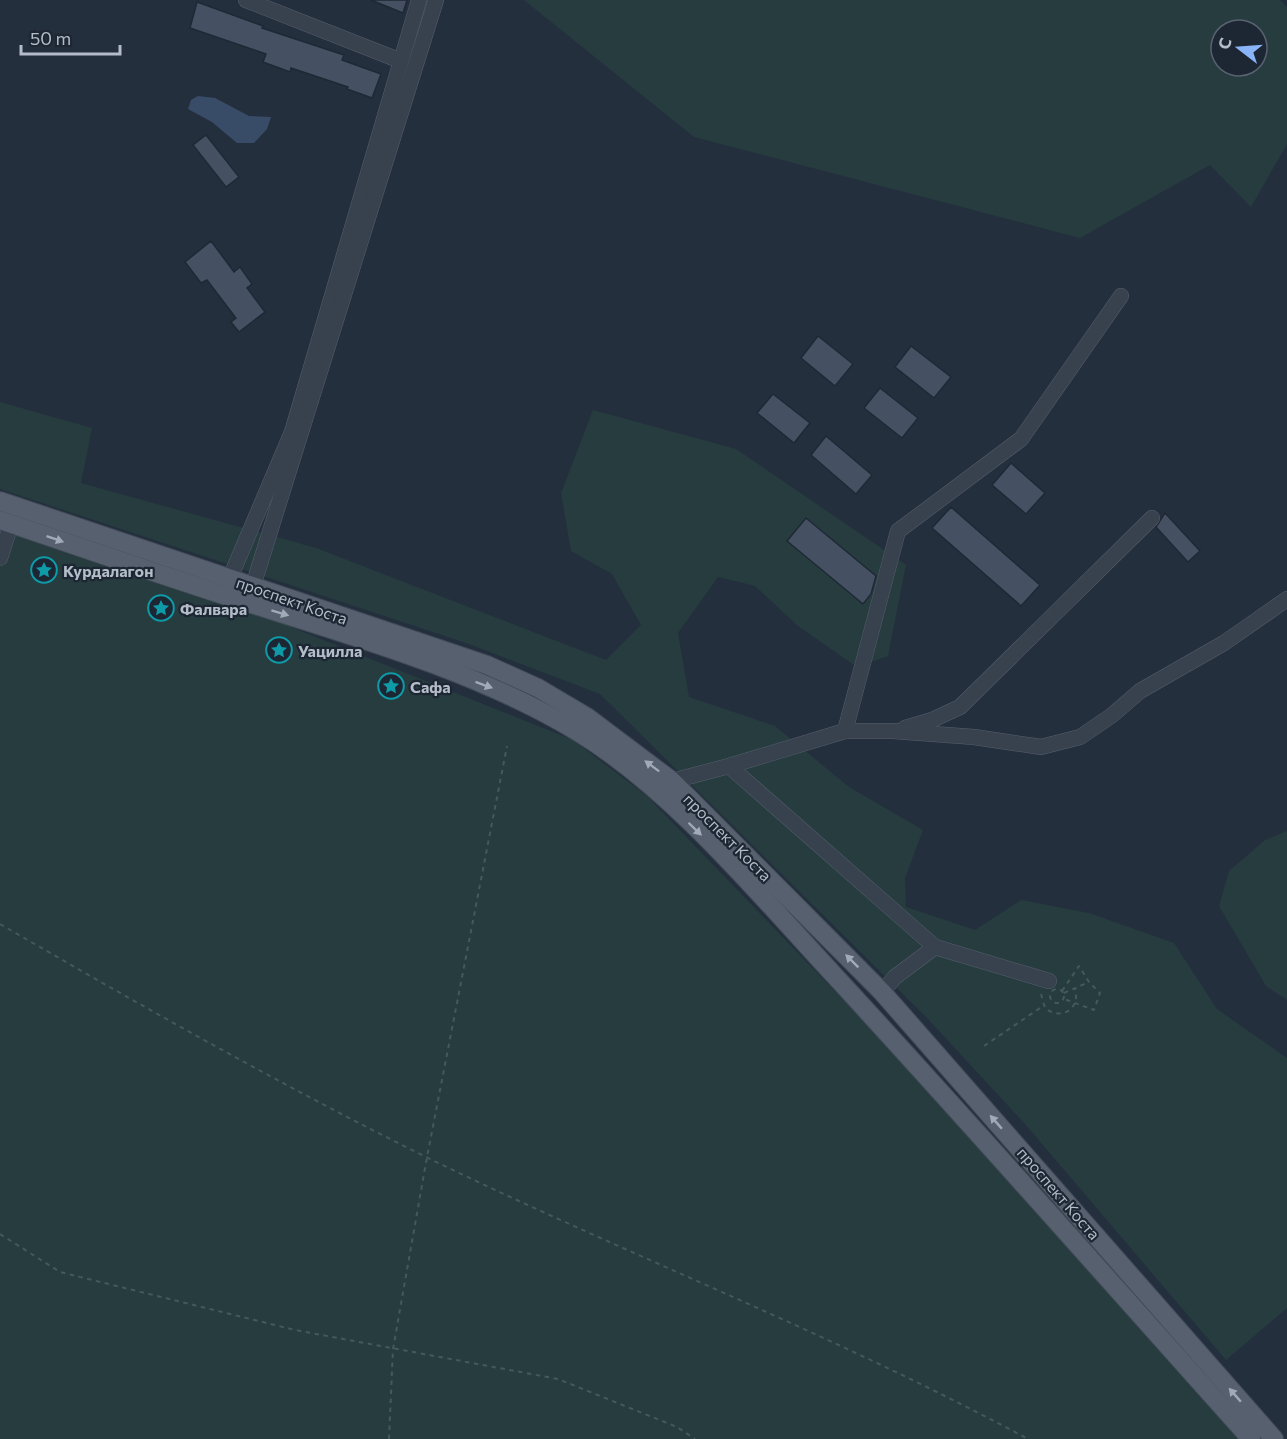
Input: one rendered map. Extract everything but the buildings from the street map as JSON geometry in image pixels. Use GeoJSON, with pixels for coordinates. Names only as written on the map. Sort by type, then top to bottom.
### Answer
{"type":"FeatureCollection","features":[{"type":"Feature","properties":{"kind":"main road","name":"проспект Коста"},"geometry":{"type":"LineString","coordinates":[[0,501],[487,665],[538,688],[587,717],[672,781],[882,992],[1274,1439]]}},
{"type":"Feature","properties":{"kind":"main road","name":"проспект Коста"},"geometry":{"type":"LineString","coordinates":[[6,522],[355,637],[517,697],[582,734],[654,789],[716,849],[895,1042],[1251,1439]]}},
{"type":"Feature","properties":{"kind":"street"},"geometry":{"type":"LineString","coordinates":[[246,0],[401,62]]}},
{"type":"Feature","properties":{"kind":"street"},"geometry":{"type":"LineString","coordinates":[[230,578],[286,451],[419,0]]}},
{"type":"Feature","properties":{"kind":"street"},"geometry":{"type":"LineString","coordinates":[[253,586],[436,0]]}},
{"type":"Feature","properties":{"kind":"street"},"geometry":{"type":"LineString","coordinates":[[845,731],[898,531],[1021,439],[1121,296]]}},
{"type":"Feature","properties":{"kind":"street"},"geometry":{"type":"LineString","coordinates":[[893,731],[932,720],[960,707],[1152,518]]}},
{"type":"Feature","properties":{"kind":"street"},"geometry":{"type":"LineString","coordinates":[[0,558],[6,522]]}},
{"type":"Feature","properties":{"kind":"street"},"geometry":{"type":"LineString","coordinates":[[672,781],[845,731],[893,731],[974,737],[1041,747],[1080,737],[1111,716],[1140,691],[1224,643],[1287,599]]}},
{"type":"Feature","properties":{"kind":"street"},"geometry":{"type":"LineString","coordinates":[[729,766],[935,948],[1049,981]]}},
{"type":"Feature","properties":{"kind":"street"},"geometry":{"type":"LineString","coordinates":[[882,992],[895,977],[935,948]]}},
{"type":"Feature","properties":{"kind":"path"},"geometry":{"type":"LineString","coordinates":[[389,1439],[393,1349],[427,1157],[507,746]]}},
{"type":"Feature","properties":{"kind":"path"},"geometry":{"type":"LineString","coordinates":[[0,924],[193,1035],[427,1157],[770,1314],[1028,1439]]}},
{"type":"Feature","properties":{"kind":"path"},"geometry":{"type":"LineString","coordinates":[[1064,999],[1063,992],[1080,966],[1089,982],[1100,993],[1098,1005],[1094,1010],[1064,999],[1057,1003],[1050,997],[1053,990],[1063,992],[1089,982]]}},
{"type":"Feature","properties":{"kind":"path"},"geometry":{"type":"LineString","coordinates":[[1070,982],[1056,978],[1049,981],[1041,992],[1044,1006],[1048,1011],[1061,1014],[1071,1009],[1075,1003],[1075,989]]}},
{"type":"Feature","properties":{"kind":"path"},"geometry":{"type":"LineString","coordinates":[[984,1046],[1044,1006]]}},
{"type":"Feature","properties":{"kind":"path"},"geometry":{"type":"LineString","coordinates":[[0,1234],[60,1272],[295,1330],[558,1378],[676,1427],[695,1439]]}},
{"type":"Feature","properties":{"kind":"green space"},"geometry":{"type":"Polygon","coordinates":[[[524,0],[1280,0],[1287,7],[1287,144],[1251,207],[1210,165],[1080,238],[694,137],[524,0]]]}},
{"type":"Feature","properties":{"kind":"green space"},"geometry":{"type":"Polygon","coordinates":[[[0,402],[92,428],[81,483],[316,548],[606,660],[641,625],[612,574],[571,551],[561,493],[593,410],[736,449],[906,565],[888,656],[857,667],[798,626],[755,586],[718,577],[678,633],[689,697],[775,726],[849,787],[923,830],[905,878],[906,907],[975,930],[1021,900],[1089,913],[1174,943],[1217,1009],[1287,1058],[1287,1308],[1226,1360],[1025,1124],[928,1019],[600,694],[466,643],[0,489],[0,402]]]}},
{"type":"Feature","properties":{"kind":"green space"},"geometry":{"type":"Polygon","coordinates":[[[0,526],[271,619],[573,740],[647,796],[877,1035],[1239,1439],[0,1439],[0,526]]]}},
{"type":"Feature","properties":{"kind":"green space"},"geometry":{"type":"Polygon","coordinates":[[[1287,831],[1287,1000],[1266,986],[1219,906],[1229,871],[1265,840],[1287,831]]]}},
{"type":"Feature","properties":{"kind":"water"},"geometry":{"type":"Polygon","coordinates":[[[198,96],[215,98],[249,116],[271,117],[267,129],[254,143],[237,143],[212,122],[188,109],[191,100],[198,96]]]}},
{"type":"Feature","properties":{"kind":"place","name":"Курдалагон"},"geometry":{"type":"Point","coordinates":[44,570]}},
{"type":"Feature","properties":{"kind":"place","name":"Фалвара"},"geometry":{"type":"Point","coordinates":[161,608]}},
{"type":"Feature","properties":{"kind":"place","name":"Уацилла"},"geometry":{"type":"Point","coordinates":[279,650]}},
{"type":"Feature","properties":{"kind":"place","name":"Сафа"},"geometry":{"type":"Point","coordinates":[391,686]}}]}
